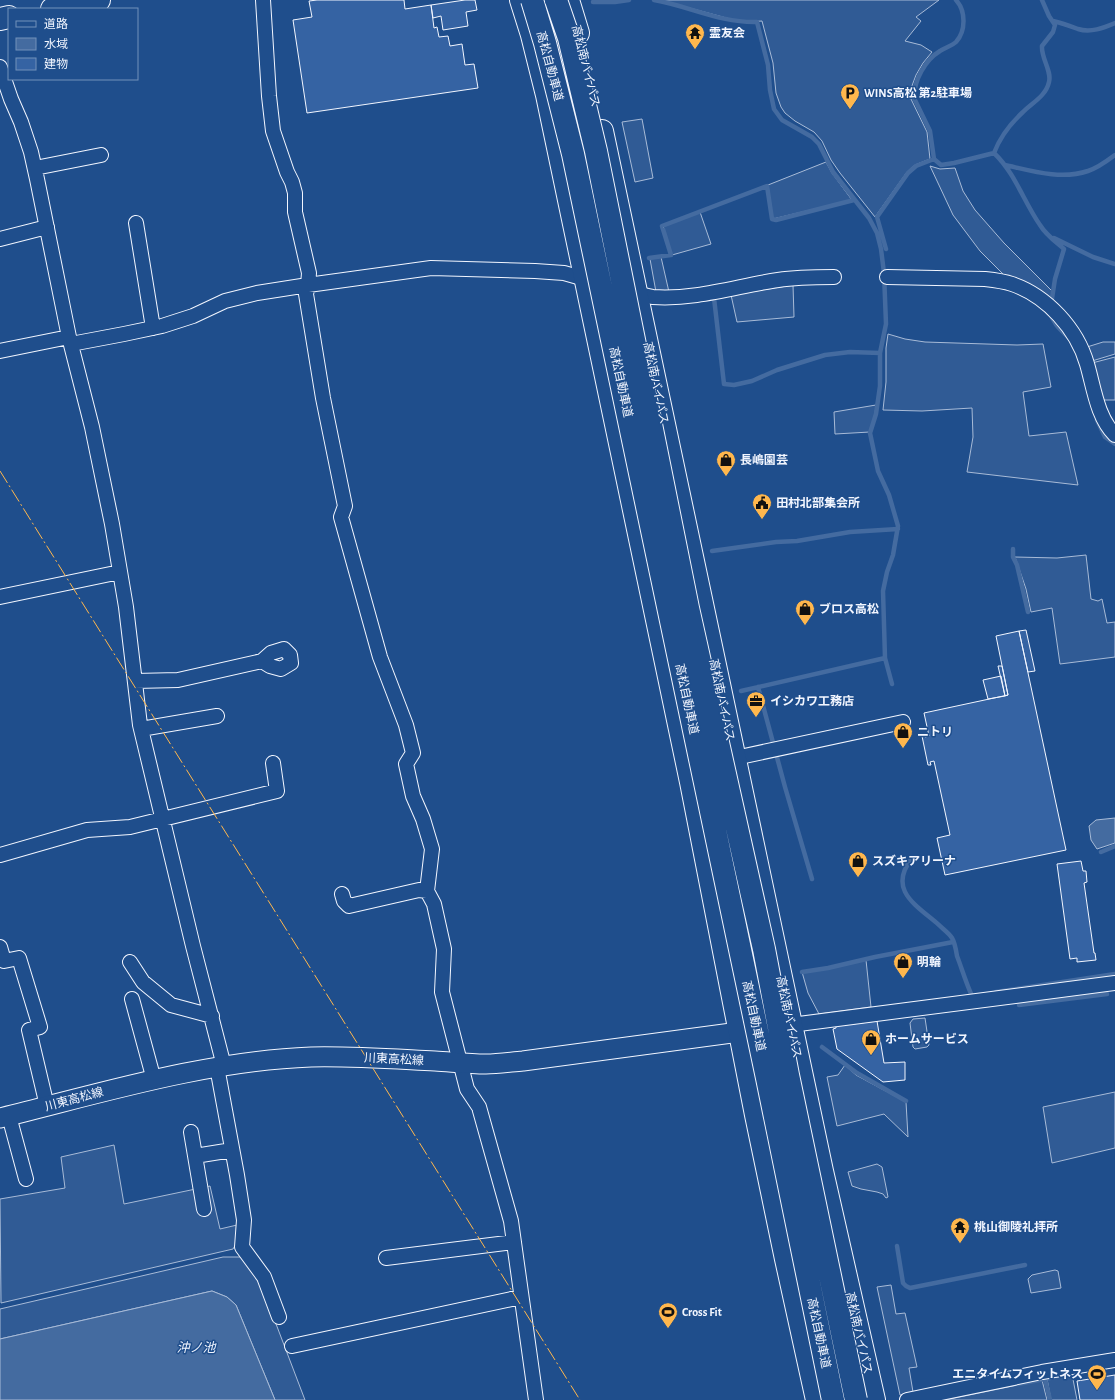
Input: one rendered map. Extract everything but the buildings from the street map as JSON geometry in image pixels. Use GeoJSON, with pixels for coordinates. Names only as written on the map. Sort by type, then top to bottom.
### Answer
{"type":"FeatureCollection","features":[{"type":"Feature","properties":{"kind":"highway"},"geometry":{"type":"LineString","coordinates":[[57,8],[99,0]]}},
{"type":"Feature","properties":{"kind":"highway"},"geometry":{"type":"LineString","coordinates":[[521,0],[532,35],[547,95],[692,782],[786,1260],[817,1400]]}},
{"type":"Feature","properties":{"kind":"highway","name":"高松自動車道"},"geometry":{"type":"LineString","coordinates":[[532,0],[545,43],[573,154],[756,1024],[833,1400]]}},
{"type":"Feature","properties":{"kind":"highway","name":"高松自動車道"},"geometry":{"type":"LineString","coordinates":[[556,0],[569,38],[596,151],[688,608],[764,949],[788,1075],[856,1400]]}},
{"type":"Feature","properties":{"kind":"highway","name":"高松南バイパス"},"geometry":{"type":"LineString","coordinates":[[568,0],[579,37],[607,149],[791,1025],[874,1400]]}},
{"type":"Feature","properties":{"kind":"highway"},"geometry":{"type":"LineString","coordinates":[[791,1025],[791,1074],[848,1348]]}},
{"type":"Feature","properties":{"kind":"highway"},"geometry":{"type":"LineString","coordinates":[[740,1031],[763,1080],[820,1353]]}},
{"type":"Feature","properties":{"kind":"main road","name":"川東高松線"},"geometry":{"type":"LineString","coordinates":[[5,1117],[154,1080],[221,1066],[269,1060],[311,1057],[371,1057],[486,1064],[523,1061],[791,1025]]}},
{"type":"Feature","properties":{"kind":"street"},"geometry":{"type":"LineString","coordinates":[[263,0],[269,96],[273,131],[295,193],[295,212],[309,274],[306,294],[307,302],[323,398],[345,506],[341,517],[380,657],[406,725],[412,753],[406,764],[413,796],[423,819],[432,849],[427,891],[434,904],[444,949],[442,992],[467,1089],[479,1107],[511,1221],[536,1400]]}},
{"type":"Feature","properties":{"kind":"street"},"geometry":{"type":"LineString","coordinates":[[0,67],[5,101],[21,122],[35,168],[70,340],[92,427],[126,607],[141,729],[193,946],[212,1016],[244,1220],[242,1247],[264,1277],[279,1317]]}},
{"type":"Feature","properties":{"kind":"street"},"geometry":{"type":"LineString","coordinates":[[35,168],[101,155]]}},
{"type":"Feature","properties":{"kind":"street"},"geometry":{"type":"LineString","coordinates":[[136,223],[153,328]]}},
{"type":"Feature","properties":{"kind":"street"},"geometry":{"type":"LineString","coordinates":[[0,239],[47,227]]}},
{"type":"Feature","properties":{"kind":"street"},"geometry":{"type":"LineString","coordinates":[[0,351],[153,328],[193,316],[225,301],[257,293],[431,268],[564,273],[652,296],[684,296],[731,290],[777,280],[834,277]]}},
{"type":"Feature","properties":{"kind":"street"},"geometry":{"type":"LineString","coordinates":[[887,277],[985,279],[1012,284],[1035,296],[1055,312],[1070,328],[1080,345],[1087,363],[1094,394],[1107,424],[1115,435]]}},
{"type":"Feature","properties":{"kind":"street"},"geometry":{"type":"LineString","coordinates":[[0,597],[120,572]]}},
{"type":"Feature","properties":{"kind":"street"},"geometry":{"type":"LineString","coordinates":[[135,681],[178,680],[262,661]]}},
{"type":"Feature","properties":{"kind":"street"},"geometry":{"type":"LineString","coordinates":[[141,729],[218,716]]}},
{"type":"Feature","properties":{"kind":"street"},"geometry":{"type":"LineString","coordinates":[[735,758],[904,722]]}},
{"type":"Feature","properties":{"kind":"street"},"geometry":{"type":"LineString","coordinates":[[0,855],[87,830],[130,827],[277,791],[273,763]]}},
{"type":"Feature","properties":{"kind":"street"},"geometry":{"type":"LineString","coordinates":[[342,894],[344,901],[350,906],[419,890],[427,891]]}},
{"type":"Feature","properties":{"kind":"street"},"geometry":{"type":"LineString","coordinates":[[0,947],[4,961],[19,958],[38,1020],[40,1027],[29,1030],[47,1106]]}},
{"type":"Feature","properties":{"kind":"street"},"geometry":{"type":"LineString","coordinates":[[130,962],[143,982],[171,1004],[212,1016]]}},
{"type":"Feature","properties":{"kind":"street"},"geometry":{"type":"LineString","coordinates":[[791,1025],[1115,983]]}},
{"type":"Feature","properties":{"kind":"street"},"geometry":{"type":"LineString","coordinates":[[132,999],[154,1080]]}},
{"type":"Feature","properties":{"kind":"street"},"geometry":{"type":"LineString","coordinates":[[5,1117],[26,1179]]}},
{"type":"Feature","properties":{"kind":"street"},"geometry":{"type":"LineString","coordinates":[[191,1132],[204,1209]]}},
{"type":"Feature","properties":{"kind":"street"},"geometry":{"type":"LineString","coordinates":[[196,1156],[232,1150]]}},
{"type":"Feature","properties":{"kind":"street"},"geometry":{"type":"LineString","coordinates":[[386,1258],[514,1242]]}},
{"type":"Feature","properties":{"kind":"street"},"geometry":{"type":"LineString","coordinates":[[292,1346],[521,1297]]}},
{"type":"Feature","properties":{"kind":"street"},"geometry":{"type":"LineString","coordinates":[[907,1400],[1042,1372],[1115,1360]]}},
{"type":"Feature","properties":{"kind":"shaded area","name":"WINS高松 第2駐車場"},"geometry":{"type":"Polygon","coordinates":[[[660,0],[939,0],[916,17],[921,21],[905,41],[921,45],[932,52],[916,75],[910,91],[910,97],[927,132],[930,159],[915,165],[907,172],[875,217],[840,173],[831,160],[822,141],[814,132],[795,121],[785,113],[781,107],[776,93],[773,63],[762,21],[746,22],[730,19],[660,0]]]}},
{"type":"Feature","properties":{"kind":"shaded area"},"geometry":{"type":"Polygon","coordinates":[[[642,119],[653,178],[635,182],[622,122],[642,119]]]}},
{"type":"Feature","properties":{"kind":"shaded area"},"geometry":{"type":"Polygon","coordinates":[[[826,162],[832,173],[852,200],[773,219],[768,185],[826,162]]]}},
{"type":"Feature","properties":{"kind":"shaded area"},"geometry":{"type":"Polygon","coordinates":[[[930,166],[940,169],[955,168],[963,191],[975,210],[1004,243],[1052,291],[1051,300],[1006,277],[980,251],[953,215],[930,166]]]}},
{"type":"Feature","properties":{"kind":"shaded area"},"geometry":{"type":"Polygon","coordinates":[[[700,212],[711,244],[672,255],[663,226],[700,212]]]}},
{"type":"Feature","properties":{"kind":"shaded area"},"geometry":{"type":"Polygon","coordinates":[[[661,257],[669,292],[656,292],[650,259],[661,257]]]}},
{"type":"Feature","properties":{"kind":"shaded area"},"geometry":{"type":"Polygon","coordinates":[[[793,285],[794,317],[737,322],[731,295],[793,285]]]}},
{"type":"Feature","properties":{"kind":"shaded area"},"geometry":{"type":"Polygon","coordinates":[[[888,334],[905,339],[925,342],[1017,345],[1043,344],[1051,387],[1023,392],[1029,436],[1066,432],[1078,485],[967,472],[973,437],[972,408],[922,411],[883,410],[888,334]]]}},
{"type":"Feature","properties":{"kind":"shaded area"},"geometry":{"type":"Polygon","coordinates":[[[1103,342],[1115,342],[1115,354],[1092,361],[1087,347],[1103,342]]]}},
{"type":"Feature","properties":{"kind":"shaded area"},"geometry":{"type":"Polygon","coordinates":[[[1115,357],[1115,400],[1102,400],[1092,363],[1115,357]]]}},
{"type":"Feature","properties":{"kind":"shaded area"},"geometry":{"type":"Polygon","coordinates":[[[876,405],[870,432],[835,434],[834,412],[876,405]]]}},
{"type":"Feature","properties":{"kind":"shaded area"},"geometry":{"type":"Polygon","coordinates":[[[1086,555],[1091,599],[1098,601],[1102,599],[1107,623],[1115,622],[1115,657],[1060,664],[1052,608],[1031,612],[1026,589],[1015,557],[1057,558],[1086,555]]]}},
{"type":"Feature","properties":{"kind":"shaded area"},"geometry":{"type":"Polygon","coordinates":[[[866,960],[871,1007],[819,1014],[808,993],[802,972],[828,969],[866,960]]]}},
{"type":"Feature","properties":{"kind":"shaded area"},"geometry":{"type":"Polygon","coordinates":[[[925,1018],[929,1045],[927,1047],[915,1049],[913,1047],[910,1023],[913,1019],[925,1018]]]}},
{"type":"Feature","properties":{"kind":"shaded area"},"geometry":{"type":"Polygon","coordinates":[[[845,1065],[856,1075],[906,1102],[908,1137],[884,1114],[837,1126],[827,1077],[838,1075],[845,1065]]]}},
{"type":"Feature","properties":{"kind":"shaded area"},"geometry":{"type":"Polygon","coordinates":[[[1115,1092],[1115,1148],[1052,1163],[1043,1107],[1115,1092]]]}},
{"type":"Feature","properties":{"kind":"shaded area"},"geometry":{"type":"Polygon","coordinates":[[[114,1145],[124,1204],[210,1186],[220,1229],[237,1225],[237,1242],[233,1249],[1,1303],[0,1199],[65,1188],[61,1157],[114,1145]]]}},
{"type":"Feature","properties":{"kind":"shaded area"},"geometry":{"type":"Polygon","coordinates":[[[877,1164],[882,1167],[888,1197],[886,1198],[883,1194],[852,1186],[848,1172],[877,1164]]]}},
{"type":"Feature","properties":{"kind":"shaded area"},"geometry":{"type":"Polygon","coordinates":[[[223,1257],[240,1257],[252,1269],[265,1295],[305,1400],[275,1400],[236,1305],[227,1297],[212,1291],[0,1339],[0,1309],[223,1257]]]}},
{"type":"Feature","properties":{"kind":"shaded area"},"geometry":{"type":"Polygon","coordinates":[[[1055,1270],[1058,1271],[1061,1288],[1031,1293],[1028,1279],[1032,1275],[1055,1270]]]}},
{"type":"Feature","properties":{"kind":"shaded area"},"geometry":{"type":"Polygon","coordinates":[[[891,1285],[896,1314],[905,1313],[917,1367],[909,1368],[913,1392],[900,1395],[877,1287],[891,1285]]]}},
{"type":"Feature","properties":{"kind":"shaded area"},"geometry":{"type":"Polygon","coordinates":[[[1072,1374],[1077,1400],[1051,1400],[1047,1379],[1072,1374]]]}},
{"type":"Feature","properties":{"kind":"shaded area"},"geometry":{"type":"Polygon","coordinates":[[[1042,1380],[1047,1400],[945,1400],[1042,1380]]]}},
{"type":"Feature","properties":{"kind":"water"},"geometry":{"type":"Polygon","coordinates":[[[1115,818],[1115,843],[1097,849],[1091,840],[1089,826],[1096,820],[1115,818]]]}},
{"type":"Feature","properties":{"kind":"water","name":"沖ノ池"},"geometry":{"type":"Polygon","coordinates":[[[212,1291],[227,1297],[236,1305],[275,1400],[0,1400],[0,1339],[212,1291]]]}},
{"type":"Feature","properties":{"kind":"waterway"},"geometry":{"type":"LineString","coordinates":[[593,2],[615,2],[629,0]]}},
{"type":"Feature","properties":{"kind":"waterway"},"geometry":{"type":"LineString","coordinates":[[654,0],[730,20],[757,22],[768,65],[770,90],[774,109],[782,120],[812,137],[819,144],[833,172],[869,218],[877,233],[884,273],[886,324],[880,353],[880,386],[876,414],[870,433],[878,471],[889,495],[898,526],[893,555],[887,572],[883,591],[885,658],[892,684]]}},
{"type":"Feature","properties":{"kind":"waterway"},"geometry":{"type":"LineString","coordinates":[[956,0],[962,10],[963,15],[964,21],[962,32],[956,42],[935,55],[925,65],[918,78],[914,98],[930,131],[934,159],[941,165],[994,153]]}},
{"type":"Feature","properties":{"kind":"waterway"},"geometry":{"type":"LineString","coordinates":[[1042,0],[1055,25],[1053,32],[1042,46],[1042,51],[1050,78],[1049,82],[1042,95],[1010,126],[999,141],[994,153],[1008,169],[1042,229],[1064,249],[1055,279],[1051,305]]}},
{"type":"Feature","properties":{"kind":"waterway"},"geometry":{"type":"LineString","coordinates":[[1053,21],[1083,30],[1092,30],[1115,23]]}},
{"type":"Feature","properties":{"kind":"waterway"},"geometry":{"type":"LineString","coordinates":[[1005,165],[1046,174],[1067,175],[1092,170],[1115,155]]}},
{"type":"Feature","properties":{"kind":"waterway"},"geometry":{"type":"LineString","coordinates":[[886,249],[877,217],[908,173],[916,166],[934,159]]}},
{"type":"Feature","properties":{"kind":"waterway"},"geometry":{"type":"LineString","coordinates":[[649,258],[671,255],[662,226],[767,186],[772,219],[776,220],[854,200]]}},
{"type":"Feature","properties":{"kind":"waterway"},"geometry":{"type":"LineString","coordinates":[[1054,238],[1093,257],[1115,264]]}},
{"type":"Feature","properties":{"kind":"waterway"},"geometry":{"type":"LineString","coordinates":[[714,298],[724,384],[734,385],[752,381],[777,370],[825,355],[850,352],[880,353]]}},
{"type":"Feature","properties":{"kind":"waterway"},"geometry":{"type":"LineString","coordinates":[[1050,312],[1055,323],[1069,338]]}},
{"type":"Feature","properties":{"kind":"waterway"},"geometry":{"type":"LineString","coordinates":[[1097,420],[1105,437],[1115,444]]}},
{"type":"Feature","properties":{"kind":"waterway"},"geometry":{"type":"LineString","coordinates":[[712,551],[776,542],[797,541],[850,532],[898,529]]}},
{"type":"Feature","properties":{"kind":"waterway"},"geometry":{"type":"LineString","coordinates":[[1013,549],[1013,557],[1017,565],[1028,612]]}},
{"type":"Feature","properties":{"kind":"waterway"},"geometry":{"type":"LineString","coordinates":[[741,691],[885,658]]}},
{"type":"Feature","properties":{"kind":"waterway"},"geometry":{"type":"LineString","coordinates":[[758,687],[812,879]]}},
{"type":"Feature","properties":{"kind":"waterway"},"geometry":{"type":"LineString","coordinates":[[1101,852],[1115,846]]}},
{"type":"Feature","properties":{"kind":"waterway"},"geometry":{"type":"LineString","coordinates":[[912,858],[905,869],[902,879],[903,888],[914,903],[952,938],[972,996]]}},
{"type":"Feature","properties":{"kind":"waterway"},"geometry":{"type":"LineString","coordinates":[[802,972],[953,942]]}},
{"type":"Feature","properties":{"kind":"waterway"},"geometry":{"type":"LineString","coordinates":[[996,992],[1115,974]]}},
{"type":"Feature","properties":{"kind":"waterway"},"geometry":{"type":"LineString","coordinates":[[1019,1005],[1107,994]]}},
{"type":"Feature","properties":{"kind":"waterway"},"geometry":{"type":"LineString","coordinates":[[822,1047],[857,1073],[906,1101]]}},
{"type":"Feature","properties":{"kind":"waterway"},"geometry":{"type":"LineString","coordinates":[[897,1246],[903,1283],[910,1288],[1025,1265]]}},
{"type":"Feature","properties":{"kind":"waterway"},"geometry":{"type":"LineString","coordinates":[[1018,1384],[1050,1378]]}},
{"type":"Feature","properties":{"kind":"waterway"},"geometry":{"type":"LineString","coordinates":[[1045,1379],[1050,1400]]}},
{"type":"Feature","properties":{"kind":"power"},"geometry":{"type":"LineString","coordinates":[[0,471],[580,1400]]}},
{"type":"Feature","properties":{"kind":"place","name":"霊友会"},"geometry":{"type":"Point","coordinates":[695,50]}},
{"type":"Feature","properties":{"kind":"place","name":"WINS高松 第2駐車場"},"geometry":{"type":"Point","coordinates":[850,110]}},
{"type":"Feature","properties":{"kind":"place","name":"長嶋園芸"},"geometry":{"type":"Point","coordinates":[726,477]}},
{"type":"Feature","properties":{"kind":"place","name":"田村北部集会所"},"geometry":{"type":"Point","coordinates":[762,520]}},
{"type":"Feature","properties":{"kind":"place","name":"ブロス高松"},"geometry":{"type":"Point","coordinates":[805,626]}},
{"type":"Feature","properties":{"kind":"place","name":"イシカワ工務店"},"geometry":{"type":"Point","coordinates":[756,718]}},
{"type":"Feature","properties":{"kind":"place","name":"ニトリ"},"geometry":{"type":"Point","coordinates":[903,749]}},
{"type":"Feature","properties":{"kind":"place","name":"スズキアリーナ"},"geometry":{"type":"Point","coordinates":[858,878]}},
{"type":"Feature","properties":{"kind":"place","name":"明輪"},"geometry":{"type":"Point","coordinates":[903,979]}},
{"type":"Feature","properties":{"kind":"place","name":"ホームサービス"},"geometry":{"type":"Point","coordinates":[871,1056]}},
{"type":"Feature","properties":{"kind":"place","name":"桃山御陵礼拝所"},"geometry":{"type":"Point","coordinates":[960,1244]}},
{"type":"Feature","properties":{"kind":"place","name":"Cross Fit"},"geometry":{"type":"Point","coordinates":[668,1329]}},
{"type":"Feature","properties":{"kind":"place","name":"エニタイムフィットネス"},"geometry":{"type":"Point","coordinates":[1097,1391]}}]}
